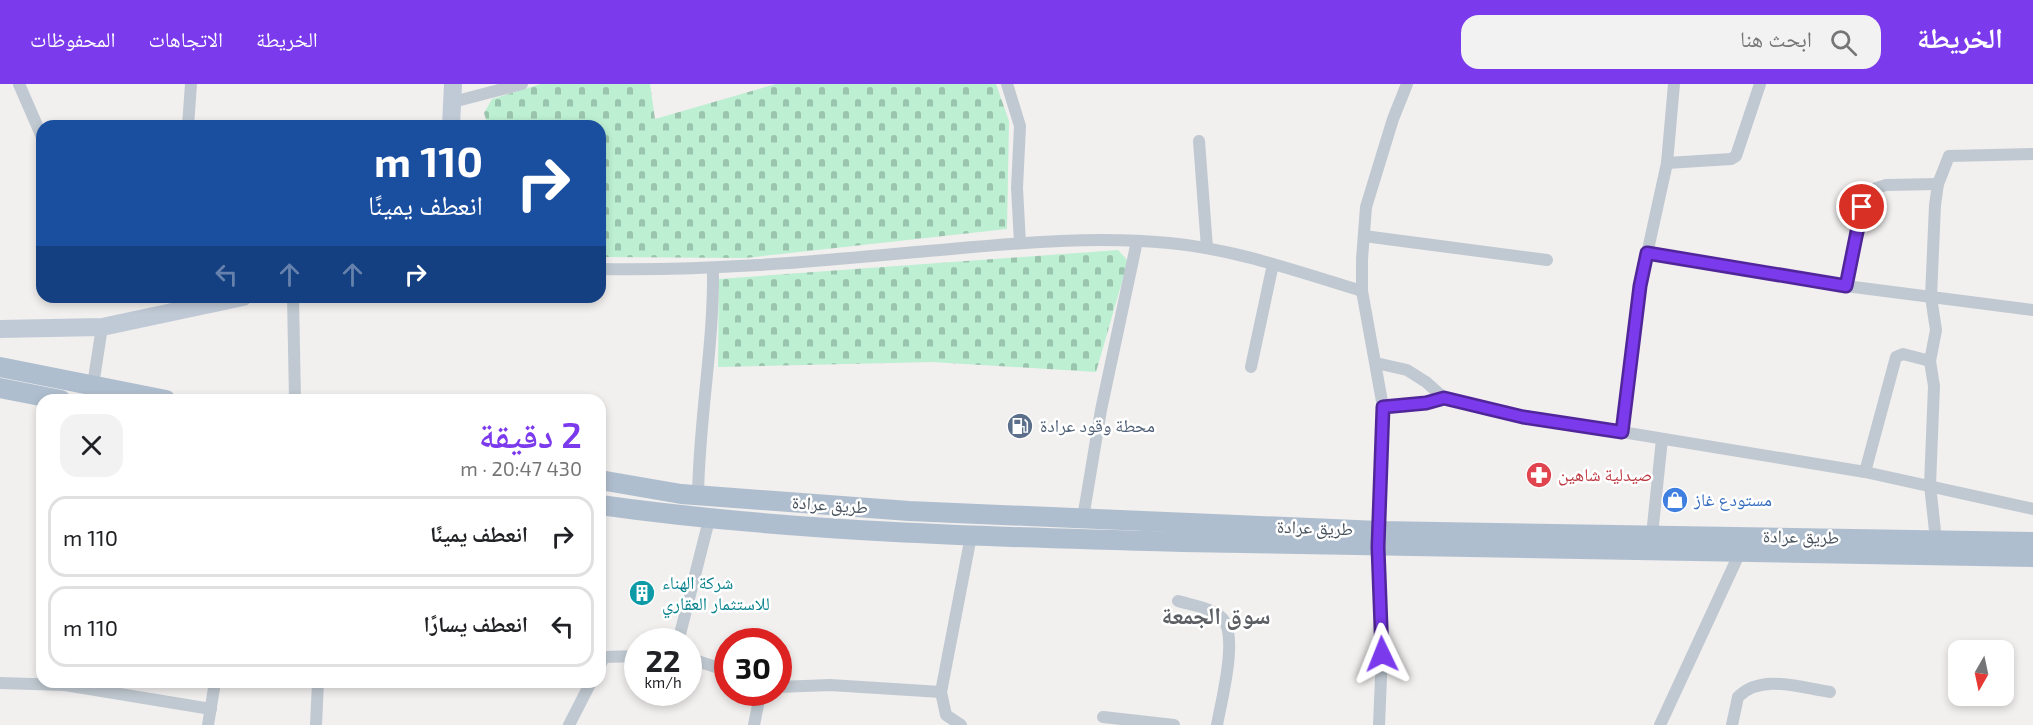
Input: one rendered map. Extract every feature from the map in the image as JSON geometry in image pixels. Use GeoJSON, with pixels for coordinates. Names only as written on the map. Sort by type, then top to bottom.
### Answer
{"type":"FeatureCollection","features":[{"type":"Feature","properties":{"kind":"main road"},"geometry":{"type":"LineString","coordinates":[[0,367],[134,394]]}},
{"type":"Feature","properties":{"kind":"main road"},"geometry":{"type":"LineString","coordinates":[[0,388],[36,395]]}},
{"type":"Feature","properties":{"kind":"main road","name":"طريق عرادة"},"geometry":{"type":"LineString","coordinates":[[606,481],[698,496],[909,511],[1083,518],[1379,539],[2033,557]]}},
{"type":"Feature","properties":{"kind":"main road","name":"طريق عرادة"},"geometry":{"type":"LineString","coordinates":[[606,506],[709,520],[971,536],[1379,539],[1652,535],[2033,542]]}},
{"type":"Feature","properties":{"kind":"street"},"geometry":{"type":"LineString","coordinates":[[19,84],[36,123]]}},
{"type":"Feature","properties":{"kind":"street"},"geometry":{"type":"LineString","coordinates":[[188,120],[191,84]]}},
{"type":"Feature","properties":{"kind":"street"},"geometry":{"type":"LineString","coordinates":[[451,120],[453,93],[522,84]]}},
{"type":"Feature","properties":{"kind":"street"},"geometry":{"type":"LineString","coordinates":[[1007,84],[1020,126],[1017,188],[1020,243]]}},
{"type":"Feature","properties":{"kind":"street"},"geometry":{"type":"LineString","coordinates":[[1379,725],[1382,654],[1379,539],[1383,407],[1362,291],[1364,236],[1366,207],[1393,119],[1407,84]]}},
{"type":"Feature","properties":{"kind":"street"},"geometry":{"type":"LineString","coordinates":[[1622,432],[1640,286],[1667,163],[1674,84]]}},
{"type":"Feature","properties":{"kind":"street"},"geometry":{"type":"LineString","coordinates":[[1667,163],[1731,159],[1736,156],[1760,84]]}},
{"type":"Feature","properties":{"kind":"street"},"geometry":{"type":"LineString","coordinates":[[1199,141],[1207,248]]}},
{"type":"Feature","properties":{"kind":"street"},"geometry":{"type":"LineString","coordinates":[[1936,540],[1930,485],[1934,386],[1930,361],[1936,330],[1931,297],[1938,184],[1949,156],[2033,154]]}},
{"type":"Feature","properties":{"kind":"street"},"geometry":{"type":"LineString","coordinates":[[1846,286],[1867,191],[1886,185],[1938,184]]}},
{"type":"Feature","properties":{"kind":"street"},"geometry":{"type":"LineString","coordinates":[[1364,236],[1547,260]]}},
{"type":"Feature","properties":{"kind":"street"},"geometry":{"type":"LineString","coordinates":[[1083,518],[1101,410],[1137,241]]}},
{"type":"Feature","properties":{"kind":"street"},"geometry":{"type":"LineString","coordinates":[[606,269],[713,269],[1020,243],[1137,241],[1207,248],[1273,264],[1362,291]]}},
{"type":"Feature","properties":{"kind":"street"},"geometry":{"type":"LineString","coordinates":[[1647,253],[1846,286],[2033,310]]}},
{"type":"Feature","properties":{"kind":"street"},"geometry":{"type":"LineString","coordinates":[[1251,367],[1273,264]]}},
{"type":"Feature","properties":{"kind":"street"},"geometry":{"type":"LineString","coordinates":[[698,496],[699,444],[714,318],[713,269]]}},
{"type":"Feature","properties":{"kind":"street"},"geometry":{"type":"LineString","coordinates":[[0,329],[102,327],[176,305],[193,303]]}},
{"type":"Feature","properties":{"kind":"street"},"geometry":{"type":"LineString","coordinates":[[293,303],[295,394]]}},
{"type":"Feature","properties":{"kind":"street"},"geometry":{"type":"LineString","coordinates":[[93,385],[102,327]]}},
{"type":"Feature","properties":{"kind":"street"},"geometry":{"type":"LineString","coordinates":[[1865,472],[1896,357],[1903,354],[1930,361]]}},
{"type":"Feature","properties":{"kind":"street"},"geometry":{"type":"LineString","coordinates":[[1376,363],[1407,370],[1426,382],[1444,398],[1523,417],[1865,472],[2033,509]]}},
{"type":"Feature","properties":{"kind":"street"},"geometry":{"type":"LineString","coordinates":[[1383,407],[1426,403],[1444,398]]}},
{"type":"Feature","properties":{"kind":"street"},"geometry":{"type":"LineString","coordinates":[[1652,535],[1662,439]]}},
{"type":"Feature","properties":{"kind":"street"},"geometry":{"type":"LineString","coordinates":[[682,628],[709,520]]}},
{"type":"Feature","properties":{"kind":"street"},"geometry":{"type":"LineString","coordinates":[[961,725],[946,715],[941,692],[971,536]]}},
{"type":"Feature","properties":{"kind":"street"},"geometry":{"type":"LineString","coordinates":[[1660,725],[1741,550]]}},
{"type":"Feature","properties":{"kind":"street"},"geometry":{"type":"LineString","coordinates":[[1178,601],[1213,612],[1222,618],[1228,629],[1229,649],[1217,725]]}},
{"type":"Feature","properties":{"kind":"street"},"geometry":{"type":"LineString","coordinates":[[606,658],[624,657]]}},
{"type":"Feature","properties":{"kind":"street"},"geometry":{"type":"LineString","coordinates":[[0,683],[36,684]]}},
{"type":"Feature","properties":{"kind":"street"},"geometry":{"type":"LineString","coordinates":[[1732,725],[1738,697],[1754,686],[1767,684],[1830,692]]}},
{"type":"Feature","properties":{"kind":"street"},"geometry":{"type":"LineString","coordinates":[[792,687],[830,686],[941,692]]}},
{"type":"Feature","properties":{"kind":"street"},"geometry":{"type":"LineString","coordinates":[[83,688],[211,709]]}},
{"type":"Feature","properties":{"kind":"street"},"geometry":{"type":"LineString","coordinates":[[208,725],[214,688]]}},
{"type":"Feature","properties":{"kind":"street"},"geometry":{"type":"LineString","coordinates":[[316,725],[318,688]]}},
{"type":"Feature","properties":{"kind":"street"},"geometry":{"type":"LineString","coordinates":[[569,725],[588,688]]}},
{"type":"Feature","properties":{"kind":"street"},"geometry":{"type":"LineString","coordinates":[[754,725],[758,706]]}},
{"type":"Feature","properties":{"kind":"street"},"geometry":{"type":"LineString","coordinates":[[1103,717],[1174,725]]}},
{"type":"Feature","properties":{"kind":"green space"},"geometry":{"type":"Polygon","coordinates":[[[541,84],[650,84],[655,119],[776,84],[996,84],[1009,121],[1007,229],[745,258],[606,257],[606,120],[486,120],[484,113],[492,99],[541,84]]]}},
{"type":"Feature","properties":{"kind":"green space"},"geometry":{"type":"Polygon","coordinates":[[[1118,250],[1128,261],[1096,372],[932,362],[718,367],[719,279],[1118,250]]]}},
{"type":"Feature","properties":{"kind":"place","name":"محطة وقود عرادة"},"geometry":{"type":"Point","coordinates":[1020,426]}},
{"type":"Feature","properties":{"kind":"place","name":"صيدلية شاهين"},"geometry":{"type":"Point","coordinates":[1539,475]}},
{"type":"Feature","properties":{"kind":"place","name":"مستودع غاز"},"geometry":{"type":"Point","coordinates":[1675,500]}},
{"type":"Feature","properties":{"kind":"place","name":"شركة الهناء للاستثمار العقاري"},"geometry":{"type":"Point","coordinates":[642,593]}},
{"type":"Feature","properties":{"kind":"district","name":"سوق الجمعة"},"geometry":{"type":"Point","coordinates":[1216,616]}},
{"type":"Feature","properties":{"kind":"route"},"geometry":{"type":"LineString","coordinates":[[1382,654],[1378,547],[1383,472],[1383,407],[1408,406],[1444,398],[1523,417],[1622,432],[1640,286],[1647,253],[1846,286],[1862,207]]}}]}
